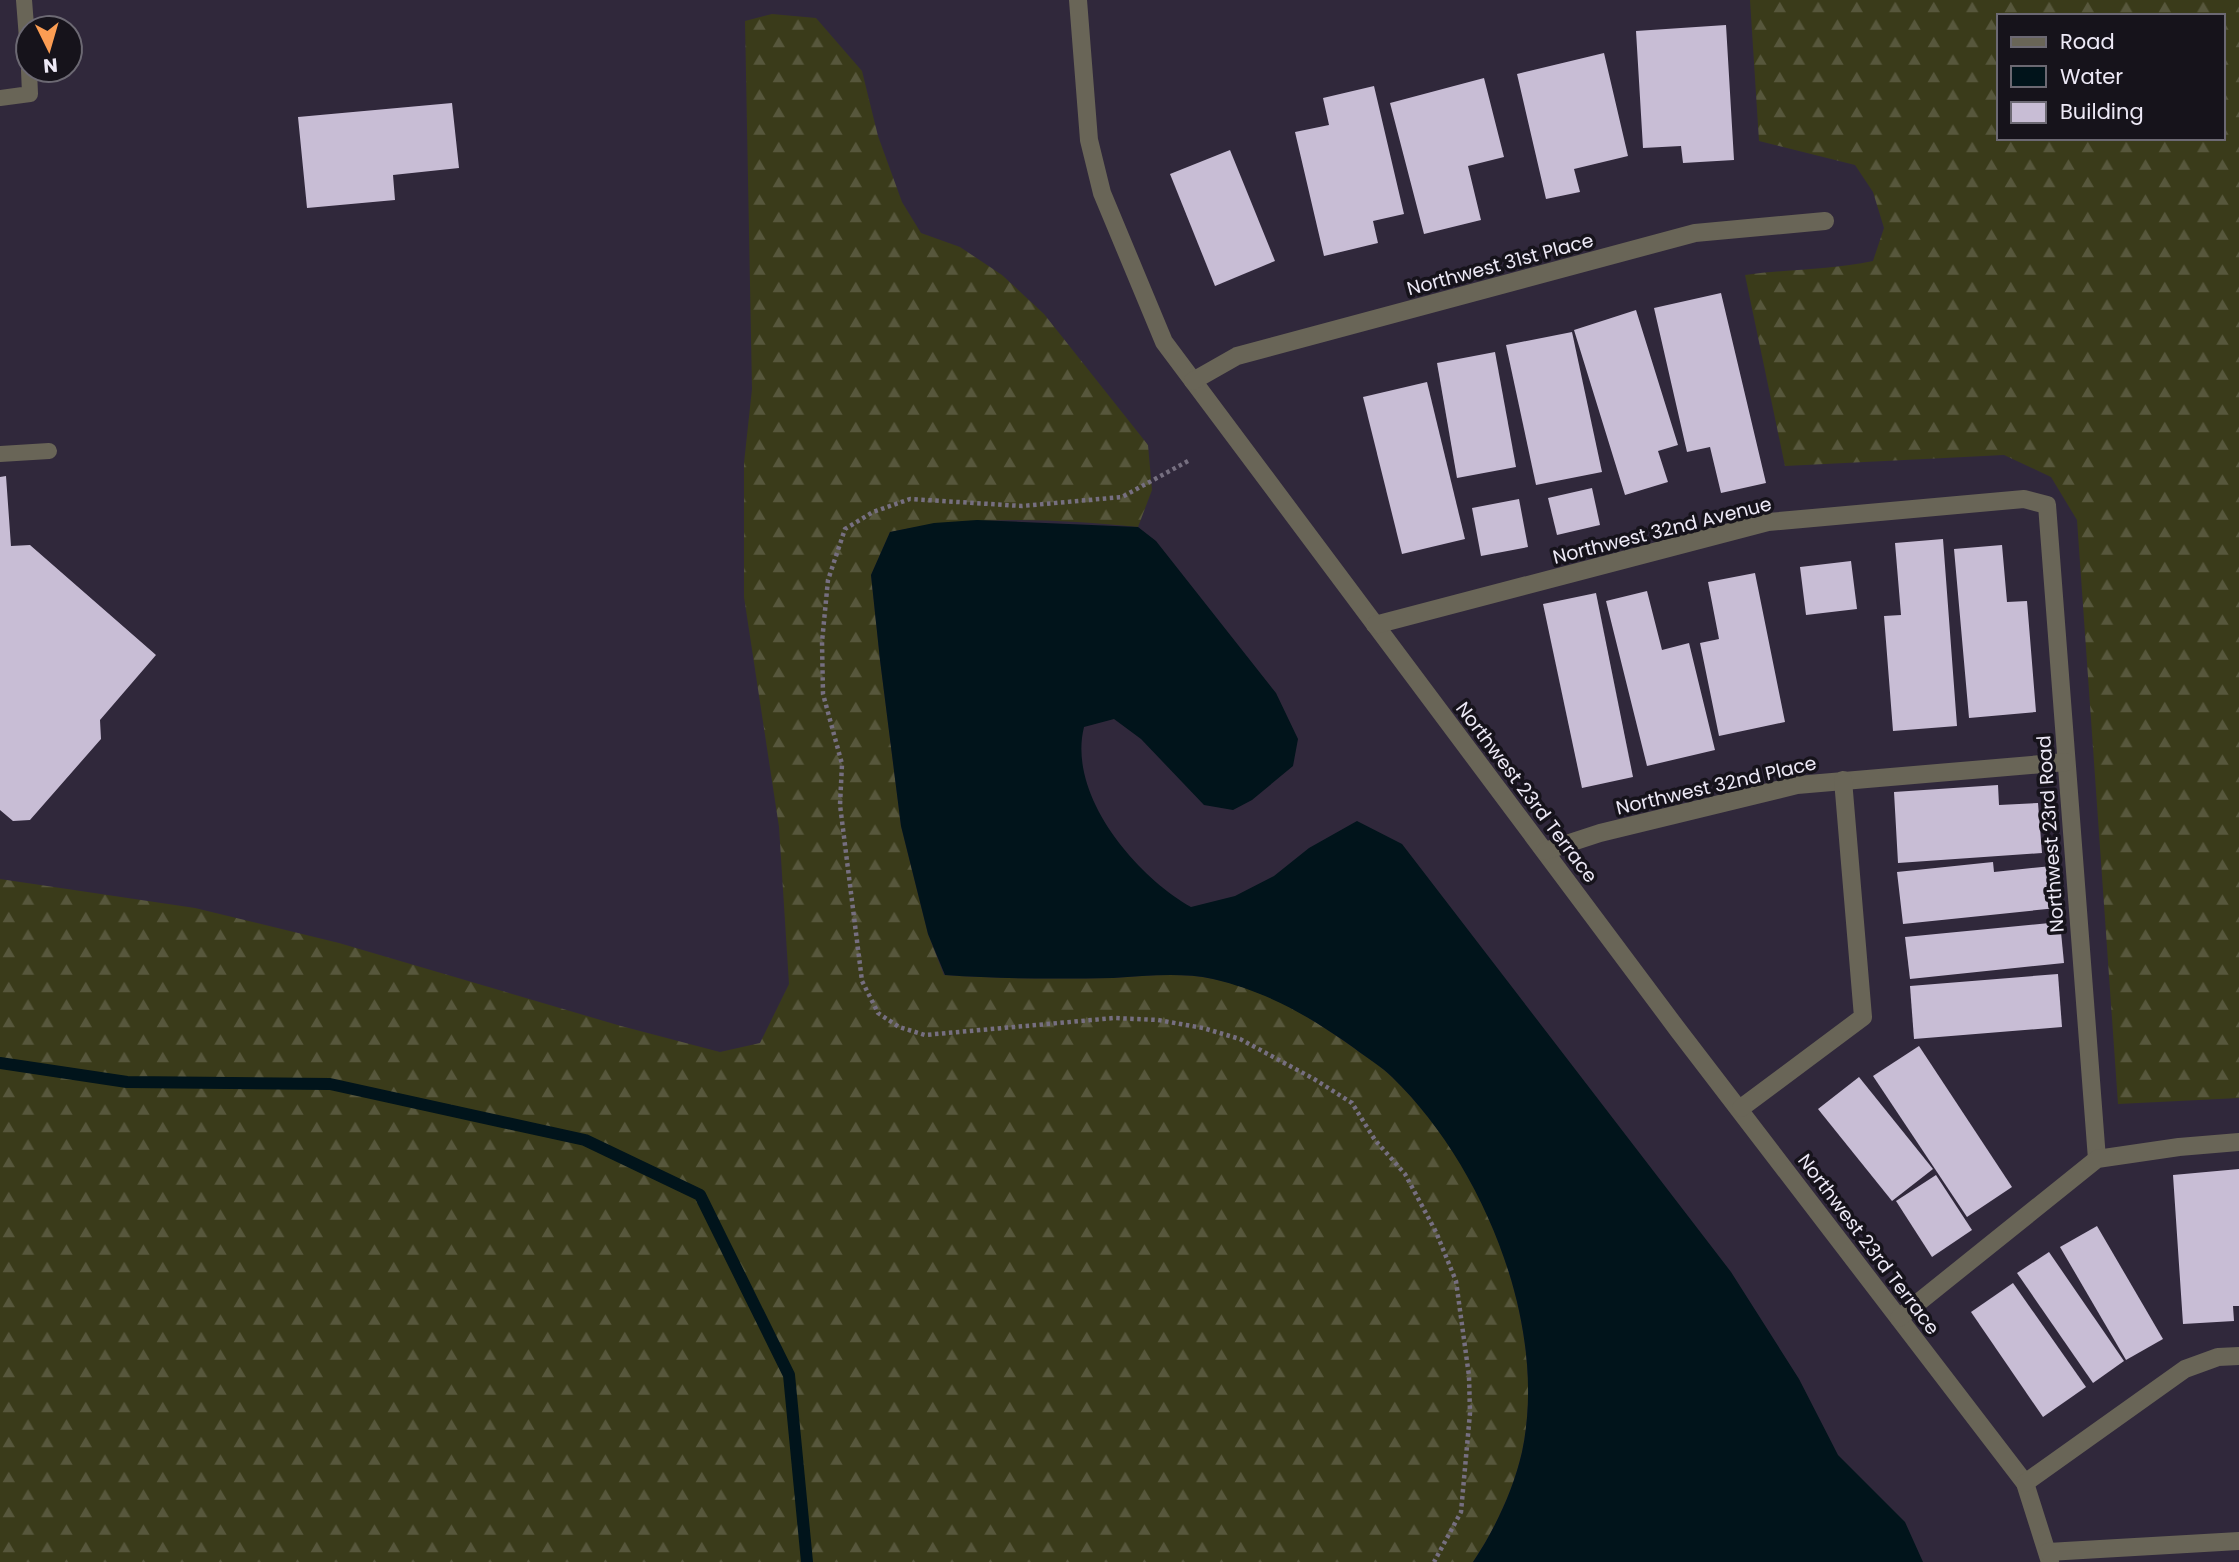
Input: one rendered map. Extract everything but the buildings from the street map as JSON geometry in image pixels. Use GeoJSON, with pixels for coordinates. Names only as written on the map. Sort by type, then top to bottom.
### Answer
{"type":"FeatureCollection","features":[{"type":"Feature","properties":{"kind":"street","name":"Northwest 23rd Terrace"},"geometry":{"type":"LineString","coordinates":[[1078,0],[1089,140],[1102,193],[1164,342],[1545,851],[2025,1483],[2049,1557]]}},
{"type":"Feature","properties":{"kind":"street","name":"Northwest 31st Place"},"geometry":{"type":"LineString","coordinates":[[1194,381],[1237,356],[1695,233],[1825,221]]}},
{"type":"Feature","properties":{"kind":"street","name":"Northwest 32nd Avenue"},"geometry":{"type":"LineString","coordinates":[[1375,625],[1768,522],[2024,499],[2047,505]]}},
{"type":"Feature","properties":{"kind":"street","name":"Northwest 23rd Road"},"geometry":{"type":"LineString","coordinates":[[2047,505],[2097,1159]]}},
{"type":"Feature","properties":{"kind":"street","name":"Northwest 32nd Place"},"geometry":{"type":"LineString","coordinates":[[1545,851],[1600,833],[1784,788],[1843,780],[2066,762]]}},
{"type":"Feature","properties":{"kind":"street"},"geometry":{"type":"LineString","coordinates":[[1741,1108],[1863,1017],[1843,780]]}},
{"type":"Feature","properties":{"kind":"street"},"geometry":{"type":"LineString","coordinates":[[1899,1318],[2097,1159],[2179,1147],[2239,1142]]}},
{"type":"Feature","properties":{"kind":"street"},"geometry":{"type":"LineString","coordinates":[[2025,1483],[2186,1369],[2218,1357],[2239,1356]]}},
{"type":"Feature","properties":{"kind":"street"},"geometry":{"type":"LineString","coordinates":[[2049,1557],[2239,1541]]}},
{"type":"Feature","properties":{"kind":"lane"},"geometry":{"type":"LineString","coordinates":[[0,99],[30,94],[30,84]]}},
{"type":"Feature","properties":{"kind":"lane"},"geometry":{"type":"LineString","coordinates":[[0,454],[49,451]]}},
{"type":"Feature","properties":{"kind":"path"},"geometry":{"type":"LineString","coordinates":[[1188,461],[1122,497],[1022,506],[910,499],[873,512],[845,529],[828,580],[822,642],[823,694],[842,764],[840,805],[862,982],[878,1013],[899,1027],[925,1035],[1114,1018],[1158,1020],[1203,1028],[1240,1039],[1275,1056],[1352,1103],[1375,1140],[1405,1174],[1436,1232],[1455,1281],[1469,1376],[1470,1413],[1461,1512],[1434,1562]]}},
{"type":"Feature","properties":{"kind":"green space"},"geometry":{"type":"Polygon","coordinates":[[[1750,0],[2239,0],[2239,1098],[2118,1104],[2077,520],[2051,477],[2004,455],[1785,466],[1745,275],[1873,261],[1884,228],[1873,192],[1855,165],[1759,141],[1750,0]]]}},
{"type":"Feature","properties":{"kind":"green space"},"geometry":{"type":"Polygon","coordinates":[[[772,14],[816,18],[862,71],[878,136],[902,202],[921,233],[960,247],[1002,275],[1044,314],[1148,445],[1152,490],[1138,527],[1013,520],[951,523],[890,532],[871,575],[901,826],[928,934],[944,975],[1050,979],[1176,975],[1213,979],[1252,990],[1304,1015],[1392,1077],[1425,1113],[1454,1154],[1480,1200],[1501,1249],[1517,1300],[1526,1352],[1528,1403],[1518,1467],[1496,1523],[1473,1562],[0,1562],[0,879],[195,908],[339,943],[621,1026],[720,1052],[760,1043],[789,984],[779,827],[744,597],[744,463],[752,389],[745,21],[772,14]]]}},
{"type":"Feature","properties":{"kind":"water"},"geometry":{"type":"Polygon","coordinates":[[[977,520],[1138,527],[1156,541],[1276,693],[1298,739],[1293,766],[1252,800],[1233,810],[1204,805],[1141,739],[1114,719],[1084,727],[1081,753],[1086,779],[1096,806],[1110,831],[1149,875],[1191,907],[1235,896],[1274,876],[1309,848],[1357,821],[1402,844],[1731,1272],[1799,1379],[1838,1455],[1905,1522],[1923,1562],[1473,1562],[1502,1509],[1522,1452],[1528,1403],[1526,1352],[1517,1301],[1501,1250],[1480,1201],[1454,1155],[1425,1113],[1388,1073],[1337,1036],[1287,1006],[1233,984],[1176,975],[1050,979],[945,975],[928,934],[901,826],[871,575],[890,532],[934,523],[977,520]]]}},
{"type":"Feature","properties":{"kind":"waterway"},"geometry":{"type":"LineString","coordinates":[[0,1063],[127,1082],[330,1084],[585,1140],[700,1195],[789,1375],[807,1562]]}}]}
